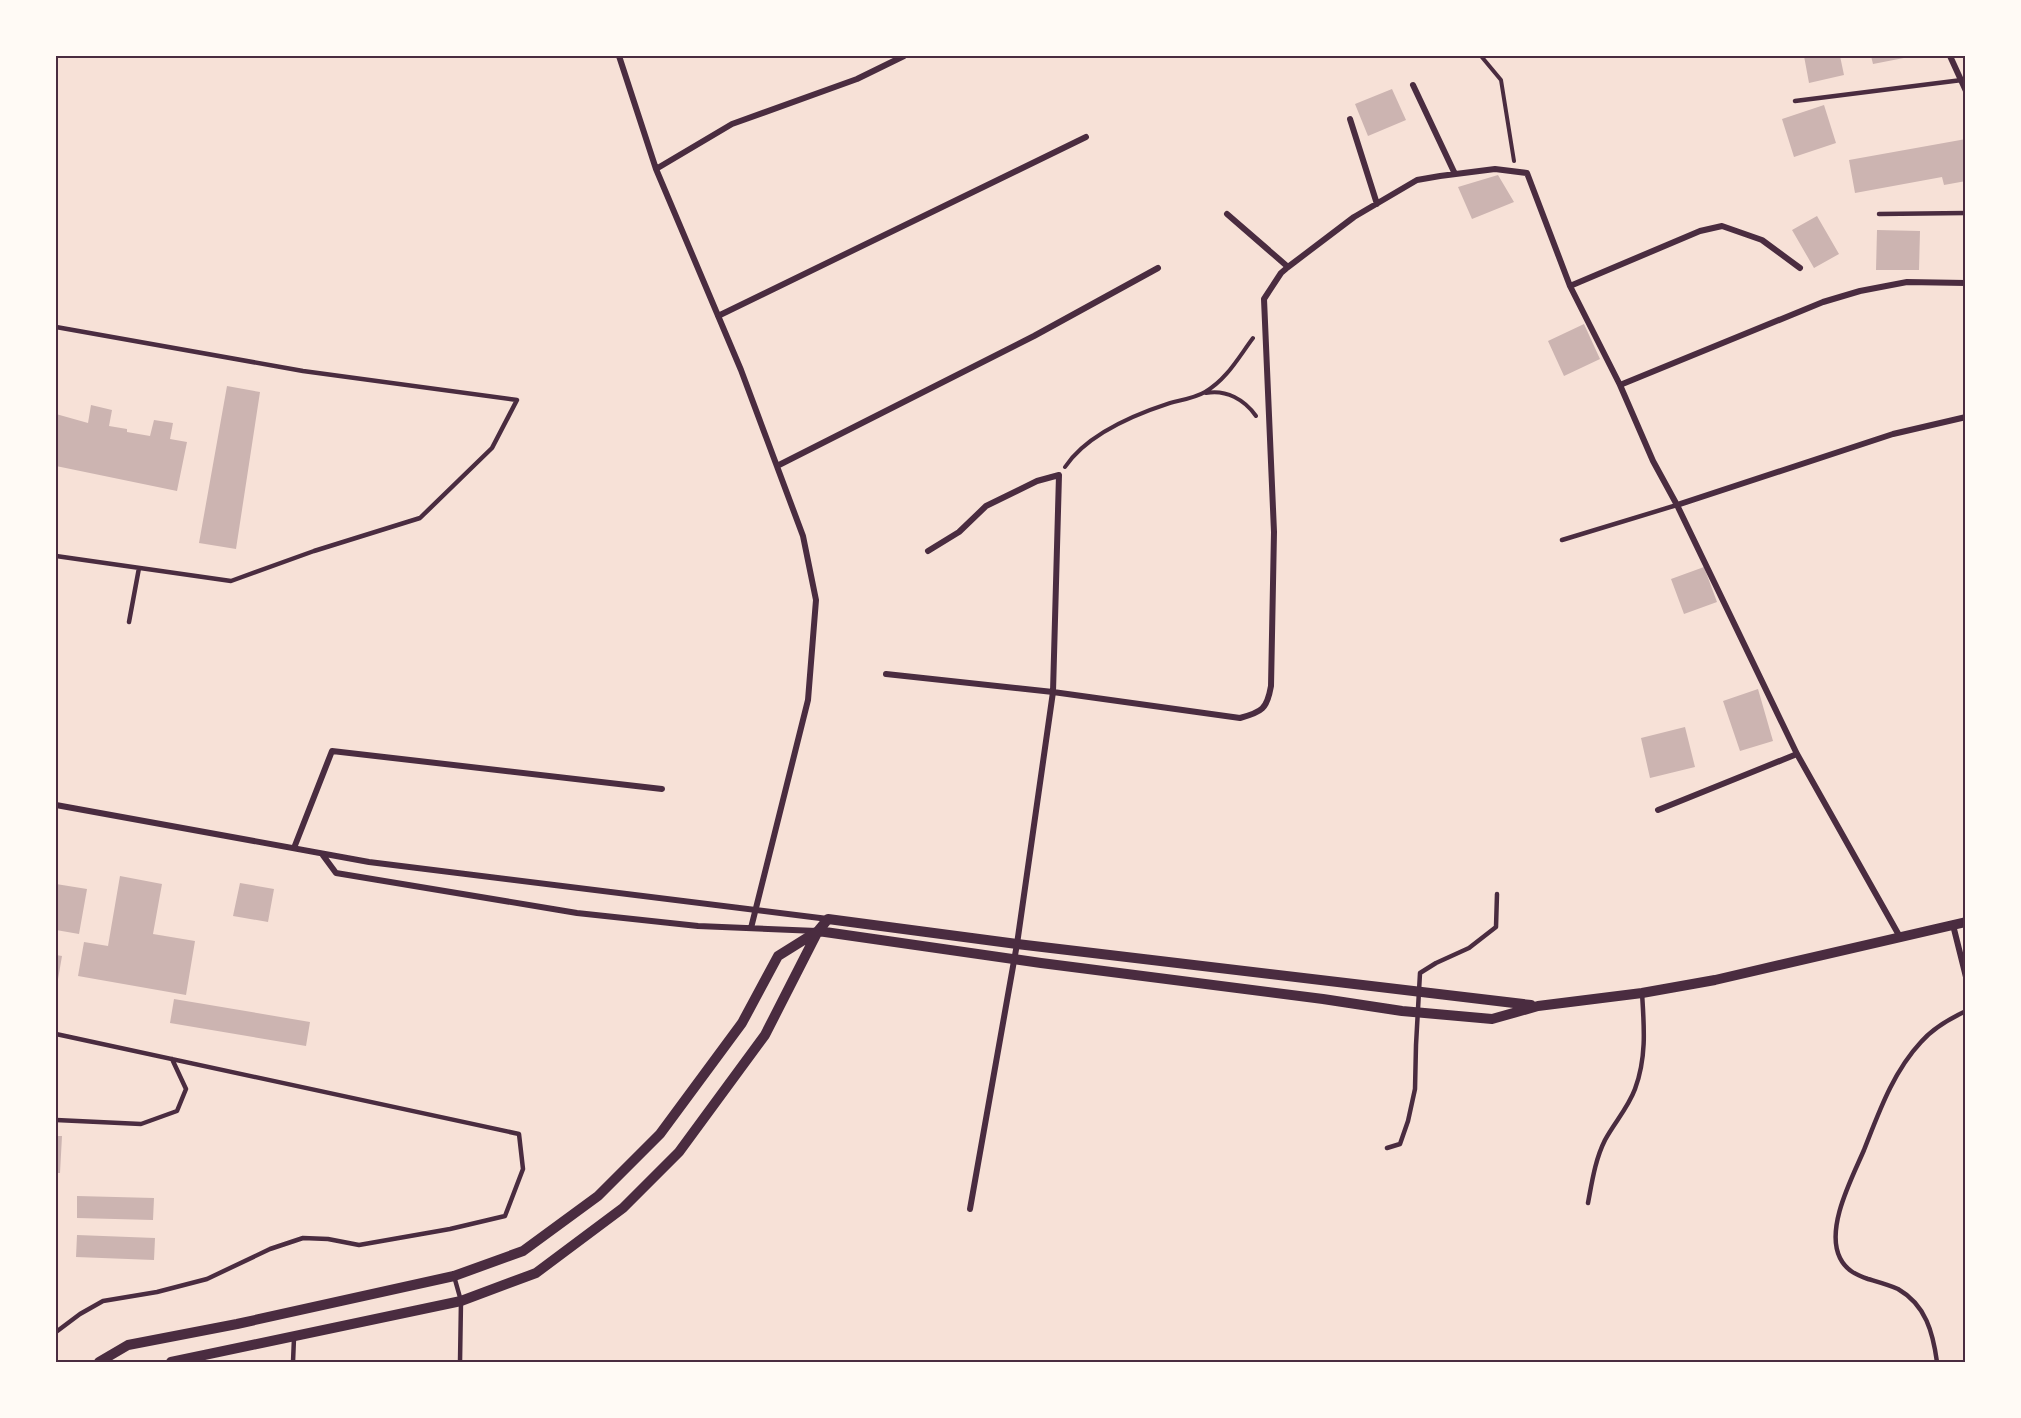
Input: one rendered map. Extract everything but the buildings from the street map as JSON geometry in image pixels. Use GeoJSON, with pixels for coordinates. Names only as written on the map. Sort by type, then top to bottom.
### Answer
{"type":"FeatureCollection","features":[{"type":"Feature","properties":{"kind":"street"},"geometry":{"type":"LineString","coordinates":[[619,56],[656,169],[741,370],[803,536],[816,600],[808,700],[751,928]]}},
{"type":"Feature","properties":{"kind":"street"},"geometry":{"type":"LineString","coordinates":[[656,169],[732,124],[857,79],[904,56]]}},
{"type":"Feature","properties":{"kind":"street"},"geometry":{"type":"LineString","coordinates":[[1950,56],[1965,91]]}},
{"type":"Feature","properties":{"kind":"street"},"geometry":{"type":"LineString","coordinates":[[1413,85],[1455,174]]}},
{"type":"Feature","properties":{"kind":"street"},"geometry":{"type":"LineString","coordinates":[[1350,119],[1377,204]]}},
{"type":"Feature","properties":{"kind":"street"},"geometry":{"type":"LineString","coordinates":[[718,316],[1086,137]]}},
{"type":"Feature","properties":{"kind":"street"},"geometry":{"type":"LineString","coordinates":[[886,674],[1053,692],[1240,718],[1263,709],[1271,686],[1274,532],[1264,299],[1281,273],[1288,267],[1354,217],[1417,180],[1495,169],[1527,173],[1570,286],[1620,385],[1653,461],[1677,505],[1797,754],[1900,937]]}},
{"type":"Feature","properties":{"kind":"street"},"geometry":{"type":"LineString","coordinates":[[1227,214],[1288,267]]}},
{"type":"Feature","properties":{"kind":"street"},"geometry":{"type":"LineString","coordinates":[[1570,286],[1700,231],[1722,226],[1762,240],[1800,268]]}},
{"type":"Feature","properties":{"kind":"street"},"geometry":{"type":"LineString","coordinates":[[777,466],[1034,336],[1158,268]]}},
{"type":"Feature","properties":{"kind":"street"},"geometry":{"type":"LineString","coordinates":[[1620,385],[1823,302],[1860,291],[1907,282],[1965,283]]}},
{"type":"Feature","properties":{"kind":"street"},"geometry":{"type":"LineString","coordinates":[[1677,505],[1893,434],[1965,417]]}},
{"type":"Feature","properties":{"kind":"street"},"geometry":{"type":"LineString","coordinates":[[928,551],[959,532],[986,506],[1037,481],[1059,475],[1053,692],[1017,944],[970,1209]]}},
{"type":"Feature","properties":{"kind":"street"},"geometry":{"type":"LineString","coordinates":[[294,848],[332,751],[662,789]]}},
{"type":"Feature","properties":{"kind":"street"},"geometry":{"type":"LineString","coordinates":[[1658,810],[1797,754]]}},
{"type":"Feature","properties":{"kind":"street"},"geometry":{"type":"LineString","coordinates":[[56,805],[369,862],[1017,944],[1538,1006]]}},
{"type":"Feature","properties":{"kind":"street"},"geometry":{"type":"LineString","coordinates":[[321,853],[336,873],[577,913],[698,926],[818,931],[1041,963],[1418,1012],[1492,1019],[1538,1006],[1642,993],[1716,980],[1965,922]]}},
{"type":"Feature","properties":{"kind":"street"},"geometry":{"type":"LineString","coordinates":[[171,1362],[218,1357],[295,1335],[461,1301],[536,1273],[623,1208],[679,1152],[765,1035],[818,931],[828,919]]}},
{"type":"Feature","properties":{"kind":"street"},"geometry":{"type":"LineString","coordinates":[[1953,925],[1965,977]]}},
{"type":"Feature","properties":{"kind":"street"},"geometry":{"type":"LineString","coordinates":[[99,1362],[128,1345],[249,1322],[454,1276],[523,1251],[598,1196],[660,1134],[742,1023],[777,956],[818,931]]}},
{"type":"Feature","properties":{"kind":"lane"},"geometry":{"type":"LineString","coordinates":[[1795,101],[1962,80]]}},
{"type":"Feature","properties":{"kind":"lane"},"geometry":{"type":"LineString","coordinates":[[1879,213],[1965,213]]}},
{"type":"Feature","properties":{"kind":"lane"},"geometry":{"type":"LineString","coordinates":[[56,327],[303,370],[517,400],[492,448],[420,518],[314,551],[231,581],[56,556]]}},
{"type":"Feature","properties":{"kind":"lane"},"geometry":{"type":"LineString","coordinates":[[1562,540],[1677,505]]}},
{"type":"Feature","properties":{"kind":"lane"},"geometry":{"type":"LineString","coordinates":[[129,622],[139,568]]}},
{"type":"Feature","properties":{"kind":"lane"},"geometry":{"type":"LineString","coordinates":[[1387,1148],[1400,1144],[1415,1089],[1420,973],[1469,948],[1496,927],[1497,894]]}},
{"type":"Feature","properties":{"kind":"lane"},"geometry":{"type":"LineString","coordinates":[[1588,1203],[1594,1172],[1605,1140],[1622,1116],[1636,1088],[1645,1044],[1642,993]]}},
{"type":"Feature","properties":{"kind":"lane"},"geometry":{"type":"LineString","coordinates":[[1937,1362],[1931,1328],[1920,1309],[1897,1288],[1856,1275],[1849,1270],[1840,1257],[1836,1238],[1842,1203],[1876,1118],[1896,1077],[1926,1036],[1942,1023],[1965,1011]]}},
{"type":"Feature","properties":{"kind":"lane"},"geometry":{"type":"LineString","coordinates":[[56,1034],[519,1134],[524,1169],[505,1216],[450,1229],[359,1245],[328,1239],[303,1238],[270,1248],[207,1278],[157,1292],[103,1301],[80,1314],[56,1332]]}},
{"type":"Feature","properties":{"kind":"lane"},"geometry":{"type":"LineString","coordinates":[[56,1120],[141,1124],[177,1110],[186,1089],[172,1059]]}},
{"type":"Feature","properties":{"kind":"lane"},"geometry":{"type":"LineString","coordinates":[[454,1276],[461,1301],[460,1362]]}},
{"type":"Feature","properties":{"kind":"lane"},"geometry":{"type":"LineString","coordinates":[[293,1362],[295,1335]]}},
{"type":"Feature","properties":{"kind":"path"},"geometry":{"type":"LineString","coordinates":[[1481,56],[1501,80],[1516,172]]}},
{"type":"Feature","properties":{"kind":"path"},"geometry":{"type":"LineString","coordinates":[[1203,394],[1224,378],[1265,322]]}},
{"type":"Feature","properties":{"kind":"path"},"geometry":{"type":"LineString","coordinates":[[1059,475],[1073,456],[1112,427],[1167,404],[1217,391],[1233,396],[1249,406],[1270,436]]}}]}
